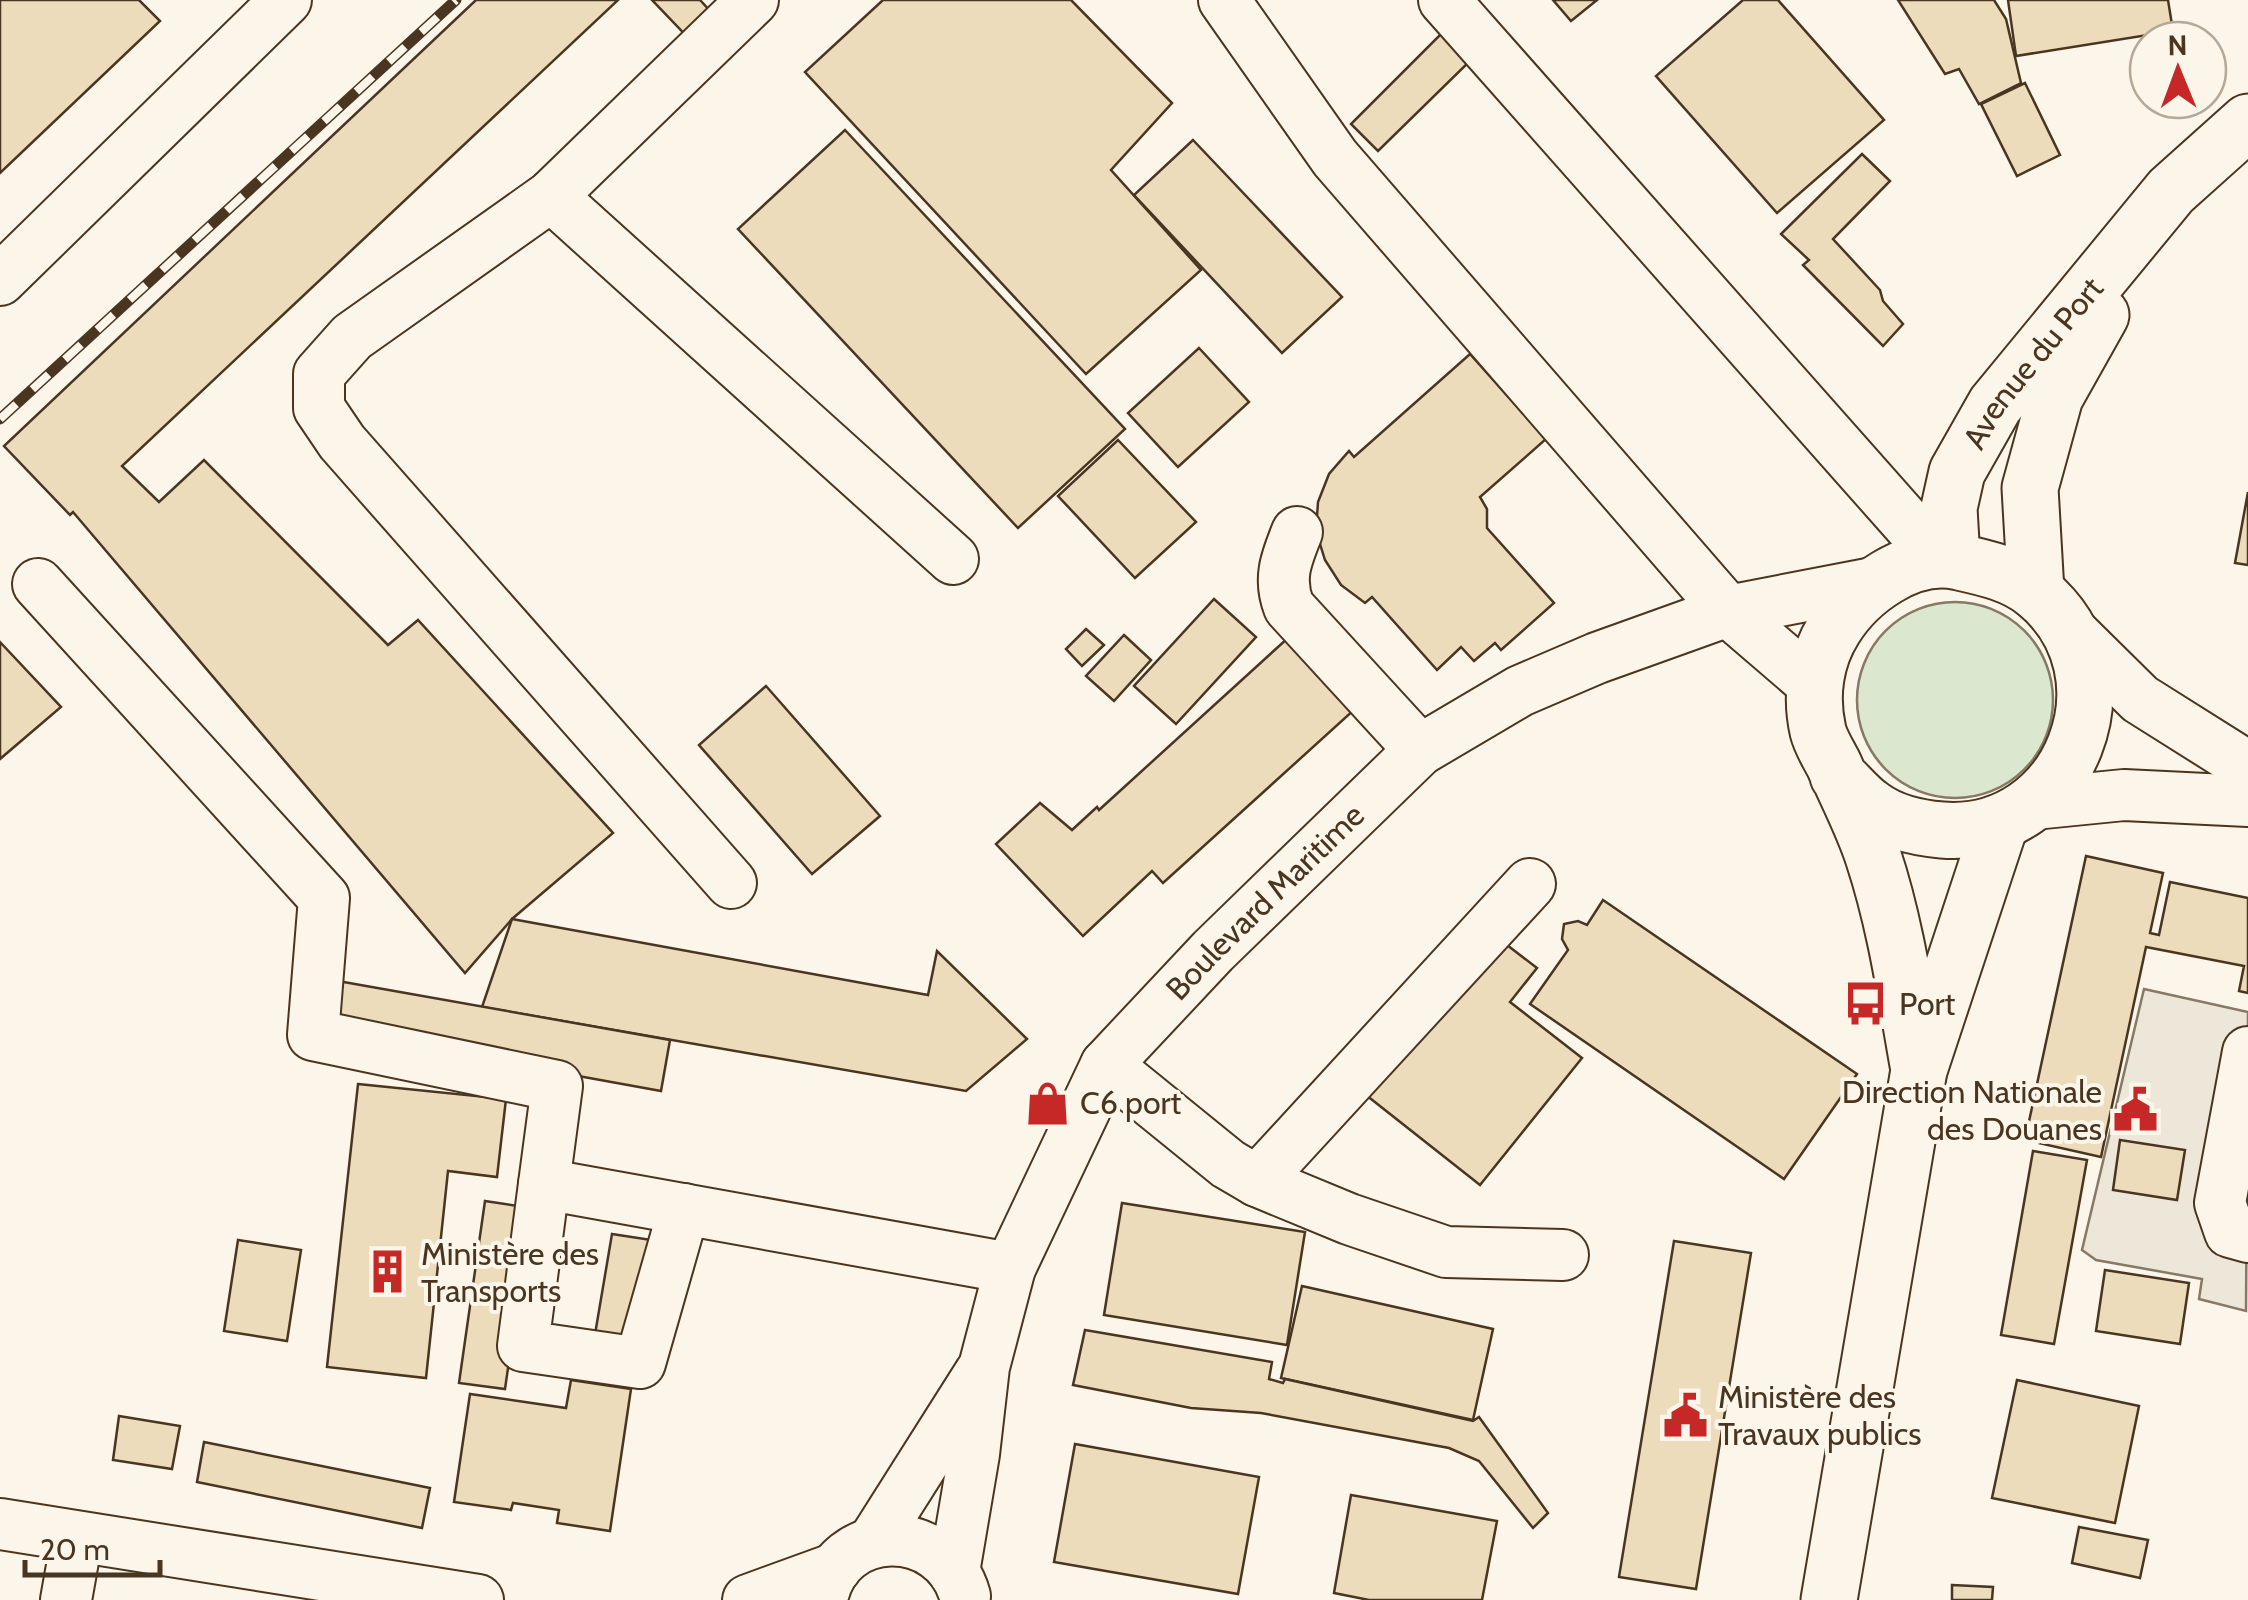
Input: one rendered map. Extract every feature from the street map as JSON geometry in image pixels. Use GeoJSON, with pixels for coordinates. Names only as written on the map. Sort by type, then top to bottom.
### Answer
{"type":"FeatureCollection","features":[{"type":"Feature","properties":{"kind":"main road","name":"Avenue du Port"},"geometry":{"type":"LineString","coordinates":[[1946,560],[1949,508],[1957,472],[1995,405],[2171,191],[2248,122]]}},
{"type":"Feature","properties":{"kind":"main road","name":"Avenue du Port"},"geometry":{"type":"LineString","coordinates":[[2050,607],[2030,488],[2055,397],[2171,191]]}},
{"type":"Feature","properties":{"kind":"main road"},"geometry":{"type":"LineString","coordinates":[[1838,776],[1872,809],[1916,828],[1964,832],[2018,813],[2061,776],[2079,742],[2086,701],[2081,660],[2050,607],[1999,571],[1946,560],[1878,582],[1846,609],[1824,645],[1814,686],[1818,732],[1878,872],[1893,928],[1920,1070]]}},
{"type":"Feature","properties":{"kind":"main road"},"geometry":{"type":"LineString","coordinates":[[1829,1600],[1920,1070],[2018,813]]}},
{"type":"Feature","properties":{"kind":"street"},"geometry":{"type":"LineString","coordinates":[[0,280],[286,0]]}},
{"type":"Feature","properties":{"kind":"street"},"geometry":{"type":"LineString","coordinates":[[731,883],[354,456],[320,408],[319,374],[352,337],[551,196],[754,0]]}},
{"type":"Feature","properties":{"kind":"street"},"geometry":{"type":"LineString","coordinates":[[1224,0],[1334,158],[1728,611],[1814,686]]}},
{"type":"Feature","properties":{"kind":"street"},"geometry":{"type":"LineString","coordinates":[[1444,0],[1946,560]]}},
{"type":"Feature","properties":{"kind":"street"},"geometry":{"type":"LineString","coordinates":[[551,196],[954,559]]}},
{"type":"Feature","properties":{"kind":"street"},"geometry":{"type":"LineString","coordinates":[[1296,532],[1282,569],[1283,591],[1289,607],[1420,750]]}},
{"type":"Feature","properties":{"kind":"street","name":"Boulevard Maritime"},"geometry":{"type":"LineString","coordinates":[[960,1586],[984,1367],[1010,1268],[1106,1065],[1213,951],[1420,750],[1520,691],[1597,658],[1728,611],[1878,582]]}},
{"type":"Feature","properties":{"kind":"street"},"geometry":{"type":"LineString","coordinates":[[38,584],[324,898],[313,1034],[557,1086],[523,1346],[640,1363],[684,1209]]}},
{"type":"Feature","properties":{"kind":"street"},"geometry":{"type":"LineString","coordinates":[[2050,607],[2140,699],[2248,766]]}},
{"type":"Feature","properties":{"kind":"street"},"geometry":{"type":"LineString","coordinates":[[2018,813],[2124,796],[2248,801]]}},
{"type":"Feature","properties":{"kind":"street"},"geometry":{"type":"LineString","coordinates":[[1257,1180],[1530,884]]}},
{"type":"Feature","properties":{"kind":"street"},"geometry":{"type":"LineString","coordinates":[[2248,1052],[2220,1203],[2230,1232],[2248,1238]]}},
{"type":"Feature","properties":{"kind":"street"},"geometry":{"type":"LineString","coordinates":[[1106,1065],[1228,1164],[1350,1220],[1446,1252],[1564,1255]]}},
{"type":"Feature","properties":{"kind":"street"},"geometry":{"type":"LineString","coordinates":[[544,1184],[1010,1268]]}},
{"type":"Feature","properties":{"kind":"street","name":"Boulevard Maritime"},"geometry":{"type":"LineString","coordinates":[[844,1570],[984,1367]]}},
{"type":"Feature","properties":{"kind":"street"},"geometry":{"type":"LineString","coordinates":[[0,1524],[478,1600]]}},
{"type":"Feature","properties":{"kind":"street"},"geometry":{"type":"LineString","coordinates":[[66,1600],[78,1538]]}},
{"type":"Feature","properties":{"kind":"street"},"geometry":{"type":"LineString","coordinates":[[748,1600],[844,1570],[896,1540],[918,1544],[939,1555],[960,1586]]}},
{"type":"Feature","properties":{"kind":"green space"},"geometry":{"type":"Polygon","coordinates":[[[1955,602],[1993,609],[2025,630],[2046,662],[2053,700],[2046,738],[2025,770],[1993,791],[1955,798],[1917,791],[1885,770],[1864,738],[1857,700],[1864,662],[1885,630],[1917,609],[1955,602]]]}},
{"type":"Feature","properties":{"kind":"shaded area"},"geometry":{"type":"Polygon","coordinates":[[[2144,989],[2248,1012],[2246,1311],[2199,1299],[2202,1279],[2096,1260],[2082,1250],[2144,989]]]}},
{"type":"Feature","properties":{"kind":"building"},"geometry":{"type":"Polygon","coordinates":[[[0,0],[139,0],[160,21],[0,173],[0,0]]]}},
{"type":"Feature","properties":{"kind":"building"},"geometry":{"type":"Polygon","coordinates":[[[476,0],[618,0],[122,466],[159,502],[204,460],[388,645],[418,620],[613,833],[512,919],[465,973],[73,512],[70,515],[4,446],[476,0]]]}},
{"type":"Feature","properties":{"kind":"building"},"geometry":{"type":"Polygon","coordinates":[[[652,0],[700,0],[722,24],[698,48],[652,0]]]}},
{"type":"Feature","properties":{"kind":"building"},"geometry":{"type":"Polygon","coordinates":[[[883,0],[1071,0],[1172,103],[1111,170],[1201,270],[1086,374],[805,72],[883,0]]]}},
{"type":"Feature","properties":{"kind":"building"},"geometry":{"type":"Polygon","coordinates":[[[1553,0],[1597,0],[1571,21],[1553,0]]]}},
{"type":"Feature","properties":{"kind":"building"},"geometry":{"type":"Polygon","coordinates":[[[1743,0],[1778,0],[1884,120],[1777,213],[1656,76],[1743,0]]]}},
{"type":"Feature","properties":{"kind":"building"},"geometry":{"type":"Polygon","coordinates":[[[1898,0],[1994,0],[2006,19],[2021,83],[1979,104],[1959,69],[1945,74],[1898,0]]]}},
{"type":"Feature","properties":{"kind":"building"},"geometry":{"type":"Polygon","coordinates":[[[2008,0],[2168,0],[2171,20],[2128,20],[2128,38],[2016,56],[2008,0]]]}},
{"type":"Feature","properties":{"kind":"building"},"geometry":{"type":"Polygon","coordinates":[[[1445,30],[1473,58],[1378,151],[1351,124],[1445,30]]]}},
{"type":"Feature","properties":{"kind":"building"},"geometry":{"type":"Polygon","coordinates":[[[2025,83],[2060,155],[2017,176],[1981,104],[2025,83]]]}},
{"type":"Feature","properties":{"kind":"building"},"geometry":{"type":"Polygon","coordinates":[[[845,130],[1125,429],[1018,528],[738,229],[845,130]]]}},
{"type":"Feature","properties":{"kind":"building"},"geometry":{"type":"Polygon","coordinates":[[[1193,140],[1342,297],[1282,353],[1134,195],[1193,140]]]}},
{"type":"Feature","properties":{"kind":"building"},"geometry":{"type":"Polygon","coordinates":[[[1862,154],[1890,181],[1833,239],[1880,290],[1883,301],[1903,324],[1883,346],[1803,265],[1809,260],[1781,234],[1862,154]]]}},
{"type":"Feature","properties":{"kind":"building"},"geometry":{"type":"Polygon","coordinates":[[[1199,348],[1249,402],[1178,467],[1128,413],[1199,348]]]}},
{"type":"Feature","properties":{"kind":"building"},"geometry":{"type":"Polygon","coordinates":[[[1470,354],[1546,439],[1480,497],[1487,509],[1487,528],[1554,603],[1501,650],[1495,643],[1474,661],[1461,647],[1437,670],[1372,597],[1365,603],[1341,585],[1325,560],[1316,531],[1318,502],[1329,474],[1349,451],[1354,457],[1470,354]]]}},
{"type":"Feature","properties":{"kind":"building"},"geometry":{"type":"Polygon","coordinates":[[[1118,440],[1196,522],[1135,578],[1058,496],[1118,440]]]}},
{"type":"Feature","properties":{"kind":"building"},"geometry":{"type":"Polygon","coordinates":[[[2248,492],[2248,565],[2235,563],[2248,492]]]}},
{"type":"Feature","properties":{"kind":"building"},"geometry":{"type":"Polygon","coordinates":[[[1214,599],[1256,637],[1176,724],[1134,686],[1214,599]]]}},
{"type":"Feature","properties":{"kind":"building"},"geometry":{"type":"Polygon","coordinates":[[[1300,627],[1366,699],[1163,883],[1152,871],[1083,936],[996,844],[1040,803],[1072,830],[1097,807],[1099,810],[1300,627]]]}},
{"type":"Feature","properties":{"kind":"building"},"geometry":{"type":"Polygon","coordinates":[[[1086,629],[1104,645],[1082,666],[1066,649],[1086,629]]]}},
{"type":"Feature","properties":{"kind":"building"},"geometry":{"type":"Polygon","coordinates":[[[1124,635],[1151,660],[1114,701],[1086,676],[1124,635]]]}},
{"type":"Feature","properties":{"kind":"building"},"geometry":{"type":"Polygon","coordinates":[[[0,642],[61,707],[0,759],[0,642]]]}},
{"type":"Feature","properties":{"kind":"building"},"geometry":{"type":"Polygon","coordinates":[[[766,686],[880,816],[812,874],[699,745],[766,686]]]}},
{"type":"Feature","properties":{"kind":"building"},"geometry":{"type":"Polygon","coordinates":[[[2086,856],[2163,873],[2150,933],[2159,935],[2170,882],[2248,898],[2248,993],[2239,991],[2244,966],[2146,947],[2101,1157],[2025,1140],[2086,856]]]}},
{"type":"Feature","properties":{"kind":"building"},"geometry":{"type":"Polygon","coordinates":[[[1603,900],[1857,1074],[1784,1179],[1530,1004],[1568,950],[1562,939],[1564,924],[1578,921],[1587,925],[1603,900]]]}},
{"type":"Feature","properties":{"kind":"building"},"geometry":{"type":"Polygon","coordinates":[[[512,919],[928,995],[937,951],[1027,1039],[966,1091],[482,1007],[512,919]]]}},
{"type":"Feature","properties":{"kind":"building"},"geometry":{"type":"Polygon","coordinates":[[[1494,935],[1537,968],[1510,1002],[1582,1058],[1480,1185],[1366,1095],[1494,935]]]}},
{"type":"Feature","properties":{"kind":"building"},"geometry":{"type":"Polygon","coordinates":[[[338,981],[670,1040],[661,1091],[329,1031],[338,981]]]}},
{"type":"Feature","properties":{"kind":"building","name":"Ministère des Transports"},"geometry":{"type":"Polygon","coordinates":[[[358,1084],[506,1099],[497,1177],[448,1171],[426,1378],[327,1367],[358,1084]]]}},
{"type":"Feature","properties":{"kind":"building"},"geometry":{"type":"Polygon","coordinates":[[[2120,1140],[2185,1150],[2177,1200],[2113,1190],[2120,1140]]]}},
{"type":"Feature","properties":{"kind":"building"},"geometry":{"type":"Polygon","coordinates":[[[2033,1151],[2087,1160],[2054,1344],[2001,1335],[2033,1151]]]}},
{"type":"Feature","properties":{"kind":"building"},"geometry":{"type":"Polygon","coordinates":[[[485,1201],[531,1208],[505,1389],[459,1383],[485,1201]]]}},
{"type":"Feature","properties":{"kind":"building"},"geometry":{"type":"Polygon","coordinates":[[[1122,1203],[1305,1232],[1287,1345],[1104,1315],[1122,1203]]]}},
{"type":"Feature","properties":{"kind":"building"},"geometry":{"type":"Polygon","coordinates":[[[612,1234],[658,1241],[637,1359],[592,1352],[612,1234]]]}},
{"type":"Feature","properties":{"kind":"building"},"geometry":{"type":"Polygon","coordinates":[[[238,1240],[301,1250],[287,1341],[224,1331],[238,1240]]]}},
{"type":"Feature","properties":{"kind":"building","name":"Ministère des Travaux publics"},"geometry":{"type":"Polygon","coordinates":[[[1674,1241],[1751,1253],[1696,1589],[1619,1577],[1674,1241]]]}},
{"type":"Feature","properties":{"kind":"building"},"geometry":{"type":"Polygon","coordinates":[[[2105,1270],[2189,1283],[2180,1344],[2096,1331],[2105,1270]]]}},
{"type":"Feature","properties":{"kind":"building"},"geometry":{"type":"Polygon","coordinates":[[[1302,1286],[1493,1329],[1473,1420],[1281,1378],[1302,1286]]]}},
{"type":"Feature","properties":{"kind":"building"},"geometry":{"type":"Polygon","coordinates":[[[1085,1330],[1272,1362],[1269,1379],[1283,1383],[1285,1379],[1473,1421],[1479,1417],[1548,1513],[1533,1528],[1479,1461],[1449,1448],[1261,1413],[1191,1408],[1073,1385],[1085,1330]]]}},
{"type":"Feature","properties":{"kind":"building"},"geometry":{"type":"Polygon","coordinates":[[[571,1380],[631,1389],[610,1531],[557,1523],[559,1510],[513,1503],[511,1510],[454,1502],[470,1394],[566,1408],[571,1380]]]}},
{"type":"Feature","properties":{"kind":"building"},"geometry":{"type":"Polygon","coordinates":[[[2017,1380],[2139,1406],[2115,1523],[1992,1498],[2017,1380]]]}},
{"type":"Feature","properties":{"kind":"building"},"geometry":{"type":"Polygon","coordinates":[[[119,1416],[180,1426],[172,1469],[113,1460],[119,1416]]]}},
{"type":"Feature","properties":{"kind":"building"},"geometry":{"type":"Polygon","coordinates":[[[204,1442],[430,1488],[422,1528],[197,1482],[204,1442]]]}},
{"type":"Feature","properties":{"kind":"building"},"geometry":{"type":"Polygon","coordinates":[[[1075,1444],[1259,1477],[1238,1594],[1054,1562],[1075,1444]]]}},
{"type":"Feature","properties":{"kind":"building"},"geometry":{"type":"Polygon","coordinates":[[[1351,1495],[1497,1521],[1482,1600],[1369,1600],[1334,1593],[1351,1495]]]}},
{"type":"Feature","properties":{"kind":"building"},"geometry":{"type":"Polygon","coordinates":[[[2079,1527],[2148,1540],[2140,1578],[2072,1563],[2079,1527]]]}},
{"type":"Feature","properties":{"kind":"building"},"geometry":{"type":"Polygon","coordinates":[[[1952,1585],[1993,1587],[1992,1600],[1952,1600],[1952,1585]]]}},
{"type":"Feature","properties":{"kind":"railway"},"geometry":{"type":"LineString","coordinates":[[0,419],[456,0]]}},
{"type":"Feature","properties":{"kind":"place","name":"Port"},"geometry":{"type":"Point","coordinates":[1866,1004]}},
{"type":"Feature","properties":{"kind":"place","name":"C6 port"},"geometry":{"type":"Point","coordinates":[1047,1103]}},
{"type":"Feature","properties":{"kind":"place","name":"Direction Nationale des Douanes"},"geometry":{"type":"Point","coordinates":[2135,1110]}},
{"type":"Feature","properties":{"kind":"place","name":"Ministère des Transports"},"geometry":{"type":"Point","coordinates":[388,1272]}},
{"type":"Feature","properties":{"kind":"place","name":"Ministère des Travaux publics"},"geometry":{"type":"Point","coordinates":[1685,1415]}}]}
